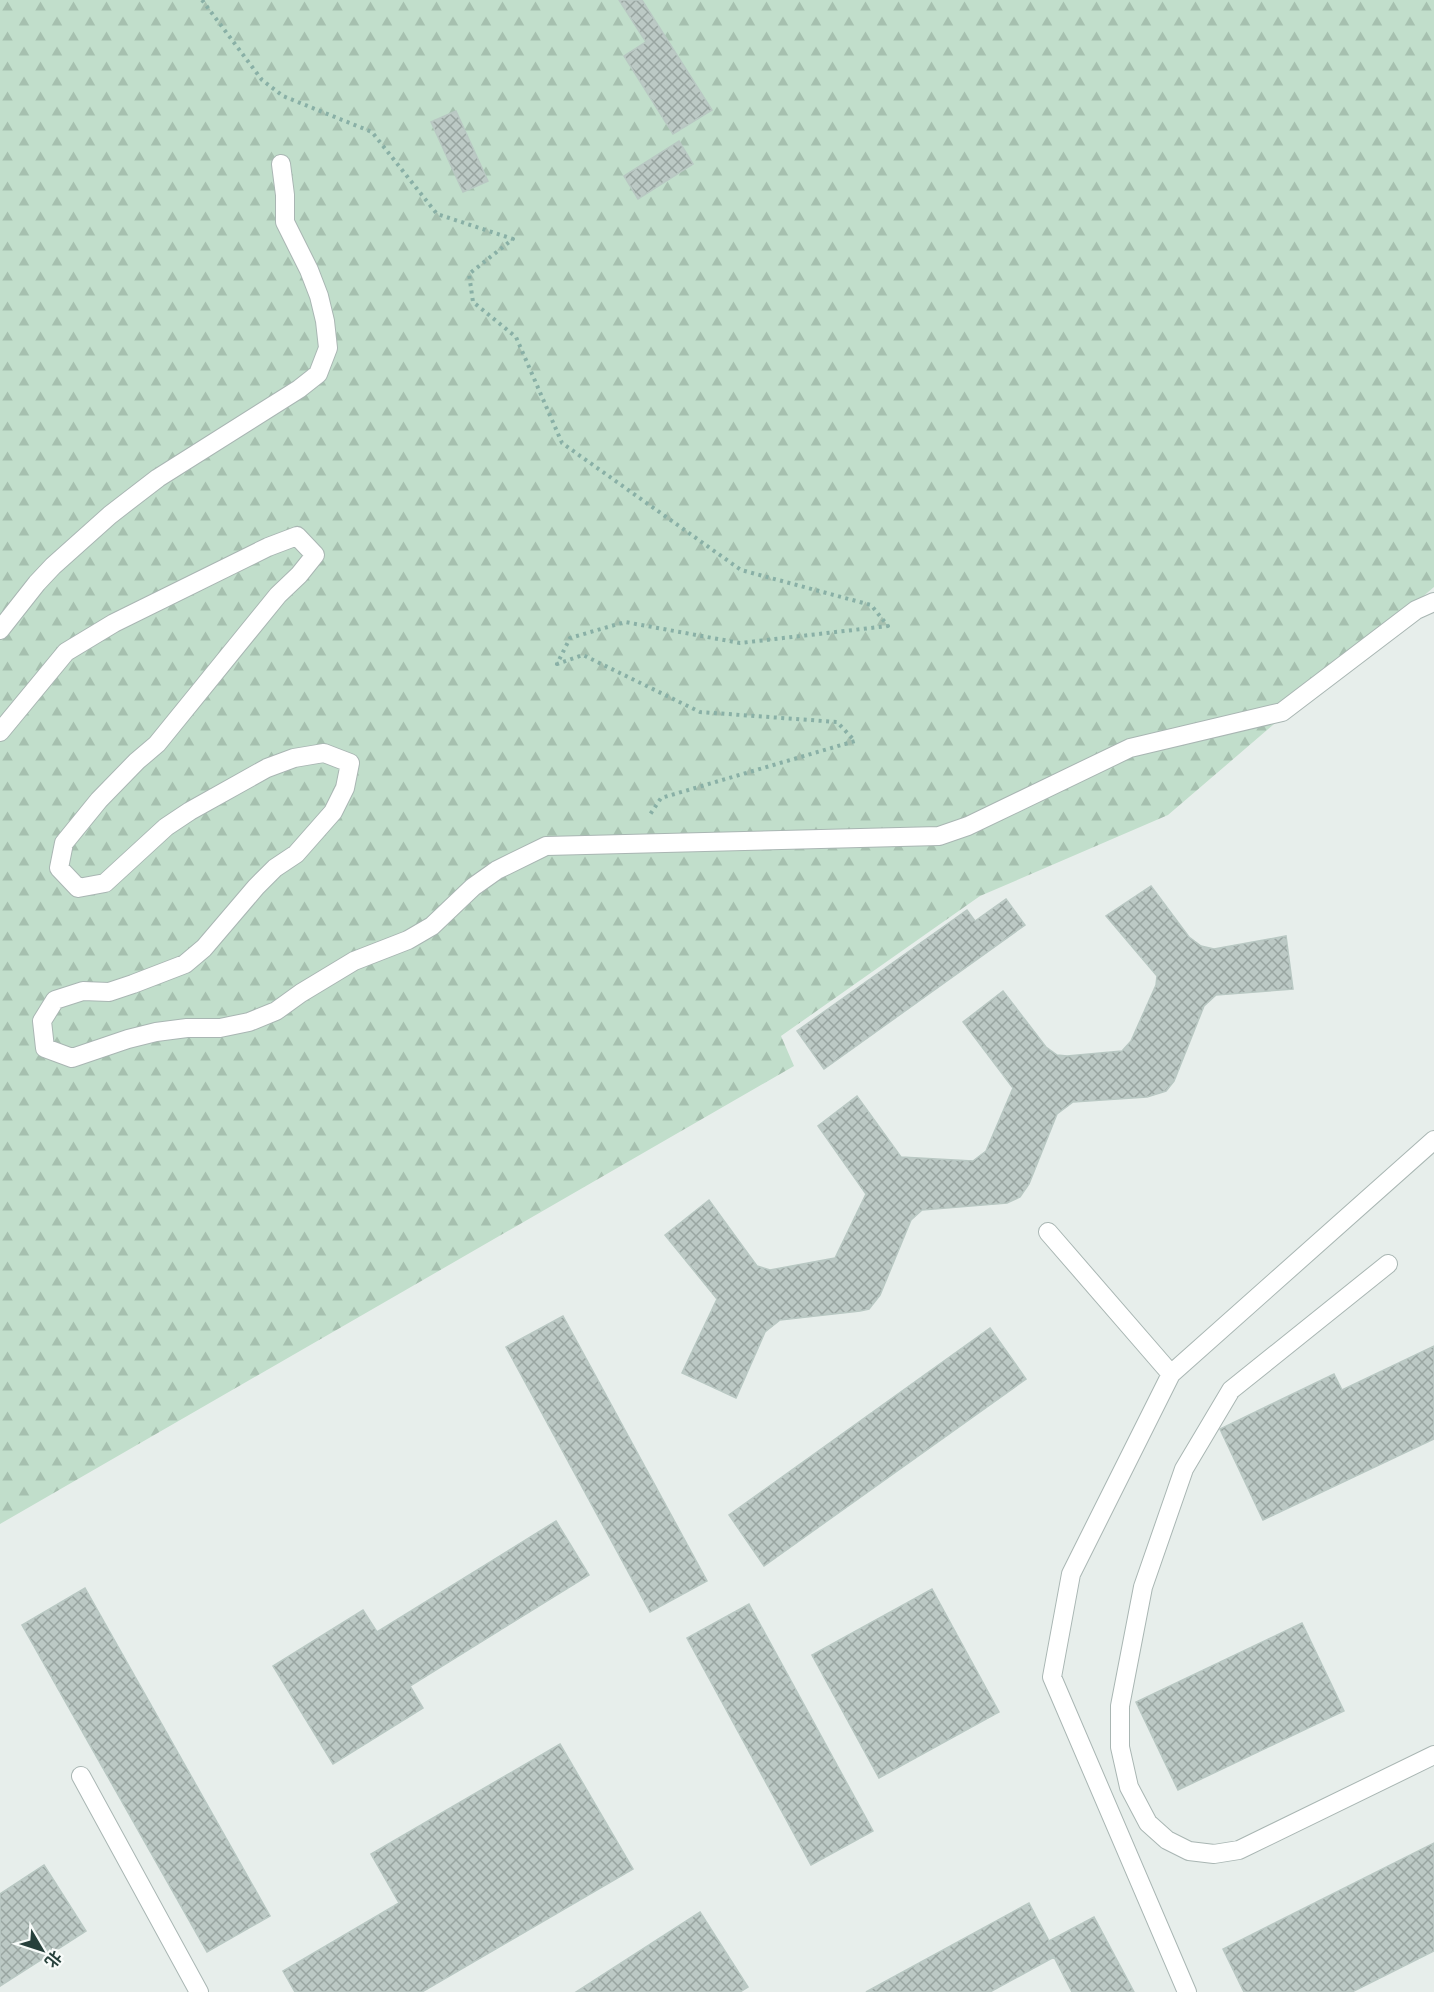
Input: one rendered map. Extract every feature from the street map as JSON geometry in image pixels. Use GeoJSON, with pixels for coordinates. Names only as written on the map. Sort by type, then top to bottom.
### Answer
{"type":"FeatureCollection","features":[{"type":"Feature","properties":{"kind":"street"},"geometry":{"type":"LineString","coordinates":[[0,630],[53,566],[110,515],[159,478],[299,390],[318,374],[328,348],[325,321],[309,270],[285,222],[285,195],[281,164]]}},
{"type":"Feature","properties":{"kind":"street"},"geometry":{"type":"LineString","coordinates":[[0,732],[66,652],[114,623],[268,547],[297,536],[315,555],[278,595],[158,744],[137,761],[99,800],[64,843],[59,868],[78,888],[105,883],[166,827],[190,811],[267,768],[294,758],[324,753],[350,763],[345,788],[333,812],[296,854],[275,868],[256,886],[204,948],[185,964],[109,992],[82,991],[55,1000],[42,1021],[45,1048],[72,1058],[156,1032],[187,1028],[220,1028],[249,1022],[276,1011],[354,962],[408,940],[432,926],[472,887],[497,870],[546,846],[939,836],[968,826],[1130,748],[1282,712],[1416,610],[1434,602]]}},
{"type":"Feature","properties":{"kind":"street"},"geometry":{"type":"LineString","coordinates":[[1187,1992],[1052,1677],[1071,1574],[1171,1374],[1434,1140]]}},
{"type":"Feature","properties":{"kind":"street"},"geometry":{"type":"LineString","coordinates":[[1048,1232],[1171,1374]]}},
{"type":"Feature","properties":{"kind":"street"},"geometry":{"type":"LineString","coordinates":[[1388,1264],[1231,1390],[1184,1468],[1143,1587],[1120,1706],[1120,1747],[1129,1787],[1148,1823],[1167,1840],[1189,1851],[1214,1854],[1239,1850],[1434,1755]]}},
{"type":"Feature","properties":{"kind":"street"},"geometry":{"type":"LineString","coordinates":[[81,1776],[199,1992]]}},
{"type":"Feature","properties":{"kind":"street"},"geometry":{"type":"LineString","coordinates":[[1110,1812],[1136,1801]]}},
{"type":"Feature","properties":{"kind":"path"},"geometry":{"type":"LineString","coordinates":[[202,0],[262,80],[283,96],[372,132],[437,214],[513,239],[469,274],[473,302],[516,337],[562,443],[741,570],[871,605],[888,626],[740,643],[625,622],[570,638],[558,664],[583,655],[700,712],[837,722],[855,741],[661,798],[630,843]]}},
{"type":"Feature","properties":{"kind":"green space"},"geometry":{"type":"Polygon","coordinates":[[[0,0],[1434,0],[1434,587],[1168,815],[980,896],[781,1036],[794,1066],[0,1524],[0,0]]]}},
{"type":"Feature","properties":{"kind":"building"},"geometry":{"type":"Polygon","coordinates":[[[619,0],[642,0],[712,110],[673,134],[624,56],[646,42],[619,0]]]}},
{"type":"Feature","properties":{"kind":"building"},"geometry":{"type":"Polygon","coordinates":[[[456,111],[488,181],[463,192],[431,122],[456,111]]]}},
{"type":"Feature","properties":{"kind":"building"},"geometry":{"type":"Polygon","coordinates":[[[679,141],[693,164],[638,199],[624,176],[679,141]]]}},
{"type":"Feature","properties":{"kind":"building"},"geometry":{"type":"Polygon","coordinates":[[[1151,886],[1189,937],[1201,946],[1214,949],[1286,936],[1293,989],[1216,995],[1204,1006],[1174,1081],[1166,1091],[1147,1097],[1073,1102],[1057,1114],[1029,1184],[1020,1197],[1007,1203],[922,1210],[911,1220],[880,1295],[869,1309],[780,1320],[765,1332],[736,1398],[682,1373],[717,1299],[665,1235],[709,1200],[757,1266],[770,1270],[835,1258],[866,1194],[818,1126],[857,1096],[901,1157],[973,1161],[986,1151],[1013,1088],[963,1022],[1003,991],[1046,1047],[1057,1055],[1122,1051],[1131,1041],[1156,985],[1157,976],[1106,916],[1151,886]]]}},
{"type":"Feature","properties":{"kind":"building"},"geometry":{"type":"Polygon","coordinates":[[[1006,899],[1025,925],[824,1069],[797,1031],[967,910],[975,921],[1006,899]]]}},
{"type":"Feature","properties":{"kind":"building"},"geometry":{"type":"Polygon","coordinates":[[[563,1316],[707,1581],[650,1612],[506,1347],[563,1316]]]}},
{"type":"Feature","properties":{"kind":"building"},"geometry":{"type":"Polygon","coordinates":[[[990,1328],[1026,1379],[764,1566],[729,1515],[990,1328]]]}},
{"type":"Feature","properties":{"kind":"building"},"geometry":{"type":"Polygon","coordinates":[[[1434,1346],[1434,1439],[1263,1520],[1220,1429],[1334,1374],[1342,1390],[1434,1346]]]}},
{"type":"Feature","properties":{"kind":"building"},"geometry":{"type":"Polygon","coordinates":[[[556,1521],[589,1575],[410,1686],[423,1708],[333,1764],[273,1666],[363,1610],[377,1632],[556,1521]]]}},
{"type":"Feature","properties":{"kind":"building"},"geometry":{"type":"Polygon","coordinates":[[[85,1588],[270,1916],[207,1952],[22,1625],[85,1588]]]}},
{"type":"Feature","properties":{"kind":"building"},"geometry":{"type":"Polygon","coordinates":[[[932,1589],[999,1712],[879,1778],[812,1655],[932,1589]]]}},
{"type":"Feature","properties":{"kind":"building"},"geometry":{"type":"Polygon","coordinates":[[[749,1604],[873,1831],[811,1865],[687,1638],[749,1604]]]}},
{"type":"Feature","properties":{"kind":"building"},"geometry":{"type":"Polygon","coordinates":[[[1302,1623],[1344,1711],[1178,1790],[1136,1702],[1302,1623]]]}},
{"type":"Feature","properties":{"kind":"building"},"geometry":{"type":"Polygon","coordinates":[[[560,1744],[633,1869],[422,1992],[295,1992],[283,1971],[399,1903],[371,1854],[560,1744]]]}},
{"type":"Feature","properties":{"kind":"building"},"geometry":{"type":"Polygon","coordinates":[[[1434,1843],[1434,1951],[1352,1992],[1244,1992],[1223,1949],[1434,1843]]]}},
{"type":"Feature","properties":{"kind":"building"},"geometry":{"type":"Polygon","coordinates":[[[44,1865],[86,1931],[0,1986],[0,1894],[44,1865]]]}},
{"type":"Feature","properties":{"kind":"building"},"geometry":{"type":"Polygon","coordinates":[[[1029,1903],[1049,1941],[1094,1917],[1134,1992],[1072,1992],[1054,1957],[990,1992],[866,1992],[1029,1903]]]}},
{"type":"Feature","properties":{"kind":"building"},"geometry":{"type":"Polygon","coordinates":[[[700,1912],[748,1987],[740,1992],[576,1992],[700,1912]]]}}]}
